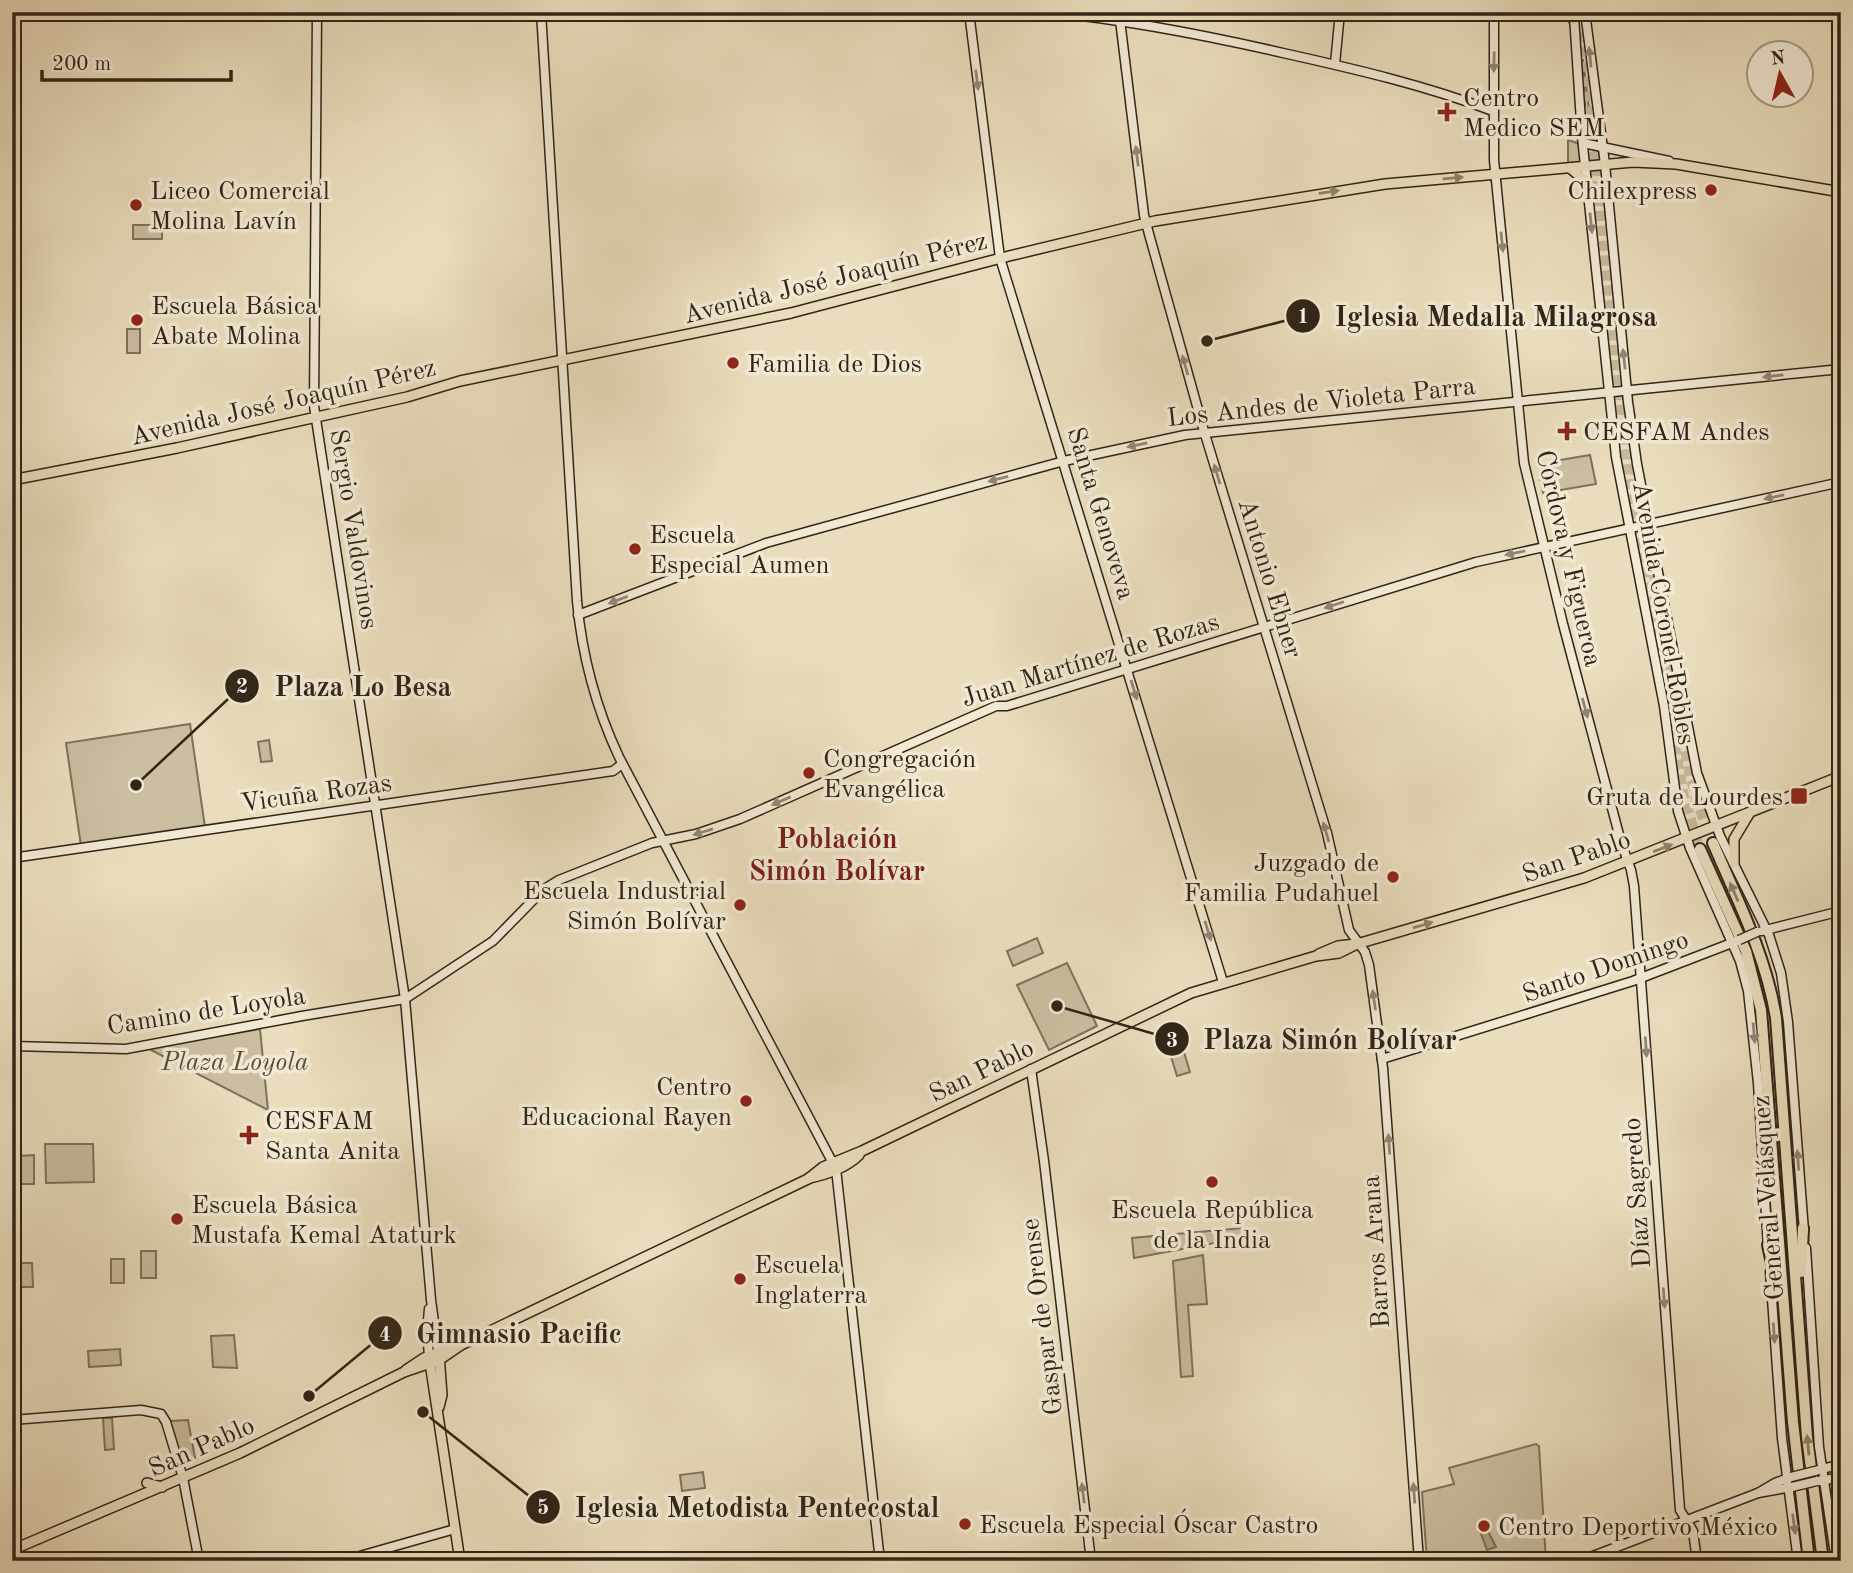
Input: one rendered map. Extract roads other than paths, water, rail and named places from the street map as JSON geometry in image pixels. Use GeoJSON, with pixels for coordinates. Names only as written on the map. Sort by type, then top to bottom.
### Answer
{"type":"FeatureCollection","features":[{"type":"Feature","properties":{"kind":"highway","name":"General Velásquez"},"geometry":{"type":"LineString","coordinates":[[1713,843],[1757,943],[1773,1002],[1779,1051],[1809,1460],[1823,1561]]}},
{"type":"Feature","properties":{"kind":"highway","name":"General Velásquez"},"geometry":{"type":"LineString","coordinates":[[1700,849],[1746,951],[1761,1010],[1795,1445],[1809,1561]]}},
{"type":"Feature","properties":{"kind":"highway"},"geometry":{"type":"LineString","coordinates":[[1798,1310],[1803,1228]]}},
{"type":"Feature","properties":{"kind":"highway"},"geometry":{"type":"LineString","coordinates":[[1768,1245],[1786,1325]]}},
{"type":"Feature","properties":{"kind":"main road","name":"Avenida José Joaquín Pérez"},"geometry":{"type":"LineString","coordinates":[[12,480],[160,452],[407,397],[460,381],[791,313],[1146,223],[1274,201],[1385,184],[1633,162],[1676,164],[1841,192]]}},
{"type":"Feature","properties":{"kind":"main road"},"geometry":{"type":"LineString","coordinates":[[1570,168],[1587,182]]}},
{"type":"Feature","properties":{"kind":"main road","name":"San Pablo"},"geometry":{"type":"LineString","coordinates":[[12,1550],[240,1453],[1161,1006],[1223,982],[1316,956],[1338,946],[1357,944],[1560,886],[1687,839],[1841,776]]}},
{"type":"Feature","properties":{"kind":"main road"},"geometry":{"type":"LineString","coordinates":[[1734,863],[1734,839],[1750,813]]}},
{"type":"Feature","properties":{"kind":"main road"},"geometry":{"type":"LineString","coordinates":[[434,1358],[438,1408],[460,1561]]}},
{"type":"Feature","properties":{"kind":"main road"},"geometry":{"type":"LineString","coordinates":[[147,1483],[162,1487]]}},
{"type":"Feature","properties":{"kind":"street","name":"Sergio Valdovinos"},"geometry":{"type":"LineString","coordinates":[[317,12],[314,357],[316,417],[405,999],[434,1358]]}},
{"type":"Feature","properties":{"kind":"street"},"geometry":{"type":"LineString","coordinates":[[541,12],[578,615],[591,678],[604,723],[622,764],[835,1165],[880,1561]]}},
{"type":"Feature","properties":{"kind":"street","name":"Santa Genoveva"},"geometry":{"type":"LineString","coordinates":[[969,12],[1000,258],[1223,982]]}},
{"type":"Feature","properties":{"kind":"street"},"geometry":{"type":"LineString","coordinates":[[1048,12],[1198,33],[1429,88],[1493,111]]}},
{"type":"Feature","properties":{"kind":"street"},"geometry":{"type":"LineString","coordinates":[[1335,64],[1340,12]]}},
{"type":"Feature","properties":{"kind":"street","name":"Córdova y Figueroa"},"geometry":{"type":"LineString","coordinates":[[1494,12],[1493,111],[1496,174],[1524,463],[1617,829],[1628,862]]}},
{"type":"Feature","properties":{"kind":"street","name":"Avenida Coronel Robles"},"geometry":{"type":"LineString","coordinates":[[1585,12],[1605,164],[1635,455],[1693,756],[1716,826],[1766,929],[1777,958],[1787,1005],[1821,1481],[1836,1561]]}},
{"type":"Feature","properties":{"kind":"street","name":"Avenida Coronel Robles"},"geometry":{"type":"LineString","coordinates":[[1573,15],[1583,144],[1615,447],[1664,706],[1675,796],[1687,839],[1736,941],[1753,1022],[1780,1412],[1798,1561]]}},
{"type":"Feature","properties":{"kind":"street","name":"Antonio Ebner"},"geometry":{"type":"LineString","coordinates":[[1120,20],[1146,223],[1204,431],[1327,833],[1349,930],[1357,944]]}},
{"type":"Feature","properties":{"kind":"street"},"geometry":{"type":"LineString","coordinates":[[1583,144],[1676,164]]}},
{"type":"Feature","properties":{"kind":"street","name":"Los Andes de Violeta Parra"},"geometry":{"type":"LineString","coordinates":[[578,615],[766,543],[1064,461],[1204,431],[1841,369]]}},
{"type":"Feature","properties":{"kind":"street","name":"Juan Martínez de Rozas"},"geometry":{"type":"LineString","coordinates":[[405,999],[493,941],[553,883],[585,868],[740,819],[996,706],[1007,706],[1455,568],[1841,482]]}},
{"type":"Feature","properties":{"kind":"street","name":"Vicuña Rozas"},"geometry":{"type":"LineString","coordinates":[[12,858],[617,770],[622,764]]}},
{"type":"Feature","properties":{"kind":"street","name":"Díaz Sagredo"},"geometry":{"type":"LineString","coordinates":[[1628,862],[1634,886],[1642,979],[1680,1510],[1693,1531],[1697,1561]]}},
{"type":"Feature","properties":{"kind":"street","name":"Santo Domingo"},"geometry":{"type":"LineString","coordinates":[[1382,1059],[1642,979],[1766,929],[1841,912]]}},
{"type":"Feature","properties":{"kind":"street","name":"Barros Arana"},"geometry":{"type":"LineString","coordinates":[[1357,944],[1368,961],[1382,1059],[1419,1561]]}},
{"type":"Feature","properties":{"kind":"street","name":"Camino de Loyola"},"geometry":{"type":"LineString","coordinates":[[12,1046],[126,1049],[405,999]]}},
{"type":"Feature","properties":{"kind":"street","name":"Gaspar de Orense"},"geometry":{"type":"LineString","coordinates":[[1031,1069],[1091,1561]]}},
{"type":"Feature","properties":{"kind":"street"},"geometry":{"type":"LineString","coordinates":[[12,1420],[141,1410],[158,1412],[165,1419],[183,1478],[199,1561]]}},
{"type":"Feature","properties":{"kind":"street"},"geometry":{"type":"LineString","coordinates":[[1580,1561],[1758,1493],[1789,1477],[1841,1465]]}},
{"type":"Feature","properties":{"kind":"street"},"geometry":{"type":"LineString","coordinates":[[1758,1493],[1841,1477]]}},
{"type":"Feature","properties":{"kind":"street"},"geometry":{"type":"LineString","coordinates":[[342,1561],[455,1529]]}},
{"type":"Feature","properties":{"kind":"tunnel"},"geometry":{"type":"LineString","coordinates":[[1579,32],[1621,441],[1684,797],[1700,849]]}},
{"type":"Feature","properties":{"kind":"tunnel"},"geometry":{"type":"LineString","coordinates":[[1598,136],[1624,403],[1637,485]]}},
{"type":"Feature","properties":{"kind":"tunnel"},"geometry":{"type":"LineString","coordinates":[[1643,515],[1689,771],[1697,802],[1713,843]]}},
{"type":"Feature","properties":{"kind":"place","name":"Centro Medico SEM"},"geometry":{"type":"Point","coordinates":[1447,112]}},
{"type":"Feature","properties":{"kind":"place","name":"Chilexpress"},"geometry":{"type":"Point","coordinates":[1711,190]}},
{"type":"Feature","properties":{"kind":"place","name":"Liceo Comercial Molina Lavín"},"geometry":{"type":"Point","coordinates":[136,205]}},
{"type":"Feature","properties":{"kind":"place","name":"Escuela Básica Abate Molina"},"geometry":{"type":"Point","coordinates":[137,320]}},
{"type":"Feature","properties":{"kind":"place","name":"Iglesia Medalla Milagrosa"},"geometry":{"type":"Point","coordinates":[1207,341]}},
{"type":"Feature","properties":{"kind":"place","name":"Familia de Dios"},"geometry":{"type":"Point","coordinates":[733,363]}},
{"type":"Feature","properties":{"kind":"place","name":"CESFAM Andes"},"geometry":{"type":"Point","coordinates":[1567,431]}},
{"type":"Feature","properties":{"kind":"place","name":"Escuela Especial Aumen"},"geometry":{"type":"Point","coordinates":[635,549]}},
{"type":"Feature","properties":{"kind":"place","name":"Congregación Evangélica"},"geometry":{"type":"Point","coordinates":[809,773]}},
{"type":"Feature","properties":{"kind":"place","name":"Plaza Lo Besa"},"geometry":{"type":"Point","coordinates":[136,785]}},
{"type":"Feature","properties":{"kind":"place","name":"Gruta de Lourdes"},"geometry":{"type":"Point","coordinates":[1799,796]}},
{"type":"Feature","properties":{"kind":"place","name":"Juzgado de Familia Pudahuel"},"geometry":{"type":"Point","coordinates":[1393,877]}},
{"type":"Feature","properties":{"kind":"place","name":"Escuela Industrial Simón Bolívar"},"geometry":{"type":"Point","coordinates":[740,905]}},
{"type":"Feature","properties":{"kind":"place","name":"Plaza Simón Bolívar"},"geometry":{"type":"Point","coordinates":[1057,1006]}},
{"type":"Feature","properties":{"kind":"place","name":"Centro Educacional Rayen"},"geometry":{"type":"Point","coordinates":[746,1101]}},
{"type":"Feature","properties":{"kind":"place","name":"CESFAM Santa Anita"},"geometry":{"type":"Point","coordinates":[249,1135]}},
{"type":"Feature","properties":{"kind":"place","name":"Escuela República de la India"},"geometry":{"type":"Point","coordinates":[1212,1182]}},
{"type":"Feature","properties":{"kind":"place","name":"Escuela Básica Mustafa Kemal Ataturk"},"geometry":{"type":"Point","coordinates":[177,1219]}},
{"type":"Feature","properties":{"kind":"place","name":"Escuela Inglaterra"},"geometry":{"type":"Point","coordinates":[740,1279]}},
{"type":"Feature","properties":{"kind":"place","name":"Gimnasio Pacific"},"geometry":{"type":"Point","coordinates":[309,1396]}},
{"type":"Feature","properties":{"kind":"place","name":"Iglesia Metodista Pentecostal"},"geometry":{"type":"Point","coordinates":[423,1412]}},
{"type":"Feature","properties":{"kind":"place","name":"Escuela Especial Óscar Castro"},"geometry":{"type":"Point","coordinates":[965,1524]}},
{"type":"Feature","properties":{"kind":"place","name":"Centro Deportivo México"},"geometry":{"type":"Point","coordinates":[1484,1526]}},
{"type":"Feature","properties":{"kind":"district","name":"Población Simón Bolívar"},"geometry":{"type":"Point","coordinates":[837,854]}},
{"type":"Feature","properties":{"kind":"park label","name":"Plaza Loyola"},"geometry":{"type":"Point","coordinates":[235,1061]}}]}
